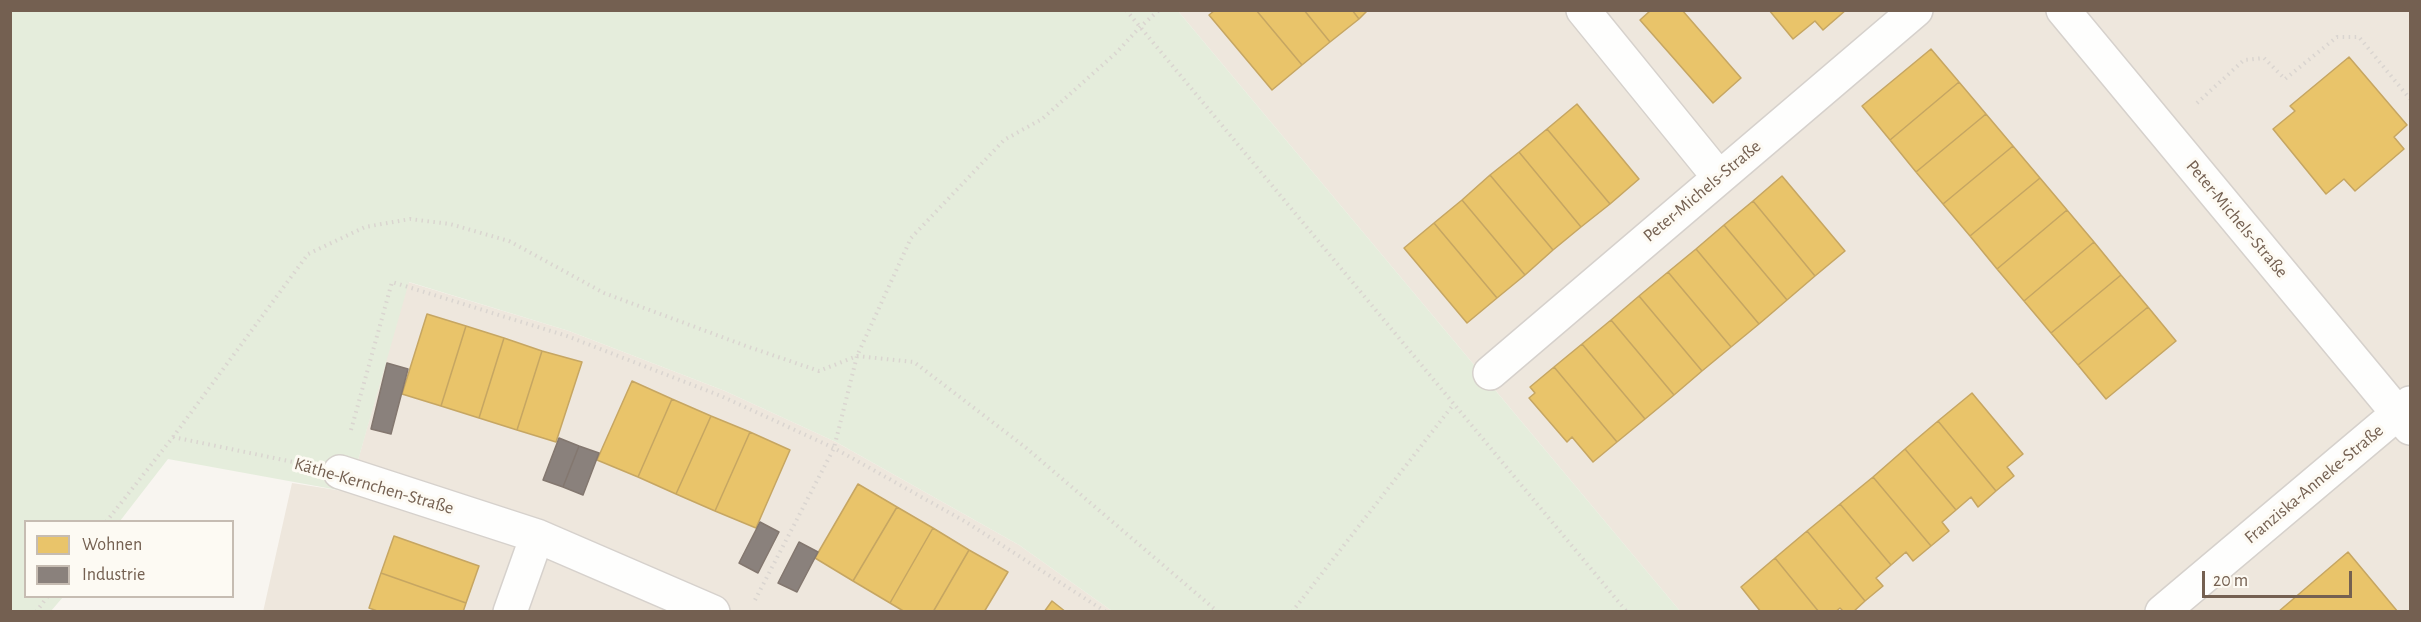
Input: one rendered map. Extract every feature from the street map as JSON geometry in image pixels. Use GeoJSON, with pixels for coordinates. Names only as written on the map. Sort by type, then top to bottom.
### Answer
{"type":"FeatureCollection","features":[{"type":"Feature","properties":{"kind":"street"},"geometry":{"type":"LineString","coordinates":[[1583,10],[1718,176]]}},
{"type":"Feature","properties":{"kind":"street","name":"Peter-Michels-Straße"},"geometry":{"type":"LineString","coordinates":[[1490,373],[1718,176],[1916,10]]}},
{"type":"Feature","properties":{"kind":"street","name":"Peter-Michels-Straße"},"geometry":{"type":"LineString","coordinates":[[2063,10],[2406,415]]}},
{"type":"Feature","properties":{"kind":"street","name":"Franziska-Anneke-Straße"},"geometry":{"type":"LineString","coordinates":[[2162,612],[2406,415]]}},
{"type":"Feature","properties":{"kind":"street","name":"Käthe-Kernchen-Straße"},"geometry":{"type":"LineString","coordinates":[[340,472],[537,536],[713,612]]}},
{"type":"Feature","properties":{"kind":"street"},"geometry":{"type":"LineString","coordinates":[[510,612],[537,536]]}},
{"type":"Feature","properties":{"kind":"path"},"geometry":{"type":"LineString","coordinates":[[1126,10],[1627,612]]}},
{"type":"Feature","properties":{"kind":"path"},"geometry":{"type":"LineString","coordinates":[[754,601],[834,448],[856,356],[911,238],[1004,140],[1042,119],[1117,52],[1159,10]]}},
{"type":"Feature","properties":{"kind":"path"},"geometry":{"type":"LineString","coordinates":[[2165,133],[2244,60],[2264,58],[2285,79],[2337,37],[2359,37],[2410,99]]}},
{"type":"Feature","properties":{"kind":"path"},"geometry":{"type":"LineString","coordinates":[[108,520],[308,254],[365,227],[410,219],[450,224],[509,241],[604,293],[819,371],[856,356],[915,362],[1025,447],[1218,612]]}},
{"type":"Feature","properties":{"kind":"path"},"geometry":{"type":"LineString","coordinates":[[340,472],[392,282],[567,336],[721,396],[834,448],[966,522],[1106,612]]}},
{"type":"Feature","properties":{"kind":"path"},"geometry":{"type":"LineString","coordinates":[[1292,612],[1453,405]]}},
{"type":"Feature","properties":{"kind":"path","name":"Käthe-Kernchen-Straße"},"geometry":{"type":"LineString","coordinates":[[173,436],[340,472]]}},
{"type":"Feature","properties":{"kind":"path"},"geometry":{"type":"LineString","coordinates":[[36,612],[47,598]]}},
{"type":"Feature","properties":{"kind":"shaded area"},"geometry":{"type":"Polygon","coordinates":[[[1178,11],[2410,11],[2410,611],[1680,611],[1178,11]]]}},
{"type":"Feature","properties":{"kind":"shaded area"},"geometry":{"type":"Polygon","coordinates":[[[408,282],[569,331],[725,391],[836,442],[1019,545],[1112,611],[263,612],[292,483],[349,492],[408,282]]]}},
{"type":"Feature","properties":{"kind":"green space"},"geometry":{"type":"Polygon","coordinates":[[[10,11],[1178,11],[1680,611],[1112,611],[1019,545],[836,442],[725,391],[569,331],[409,282],[349,492],[168,459],[121,520],[24,520],[24,598],[62,598],[51,611],[11,611],[10,11]]]}},
{"type":"Feature","properties":{"kind":"building: Wohnen"},"geometry":{"type":"Polygon","coordinates":[[[1215,10],[1256,10],[1302,65],[1272,90],[1209,15],[1215,10]]]}},
{"type":"Feature","properties":{"kind":"building: Wohnen"},"geometry":{"type":"Polygon","coordinates":[[[1256,10],[1304,10],[1330,42],[1302,65],[1256,10]]]}},
{"type":"Feature","properties":{"kind":"building: Wohnen"},"geometry":{"type":"Polygon","coordinates":[[[1304,10],[1352,10],[1359,19],[1330,42],[1304,10]]]}},
{"type":"Feature","properties":{"kind":"building: Wohnen"},"geometry":{"type":"Polygon","coordinates":[[[1352,10],[1368,10],[1359,19],[1352,10]]]}},
{"type":"Feature","properties":{"kind":"building: Wohnen"},"geometry":{"type":"Polygon","coordinates":[[[1651,10],[1682,10],[1741,78],[1713,103],[1640,20],[1651,10]]]}},
{"type":"Feature","properties":{"kind":"building: Wohnen"},"geometry":{"type":"Polygon","coordinates":[[[1769,10],[1846,10],[1823,30],[1815,21],[1793,39],[1769,10]]]}},
{"type":"Feature","properties":{"kind":"building: Wohnen"},"geometry":{"type":"Polygon","coordinates":[[[1931,49],[1959,82],[1890,140],[1862,106],[1931,49]]]}},
{"type":"Feature","properties":{"kind":"building: Wohnen"},"geometry":{"type":"Polygon","coordinates":[[[2349,57],[2407,125],[2394,137],[2404,149],[2355,191],[2344,179],[2326,194],[2273,129],[2295,111],[2290,106],[2349,57]]]}},
{"type":"Feature","properties":{"kind":"building: Wohnen"},"geometry":{"type":"Polygon","coordinates":[[[1959,82],[1986,114],[1916,172],[1890,140],[1959,82]]]}},
{"type":"Feature","properties":{"kind":"building: Wohnen"},"geometry":{"type":"Polygon","coordinates":[[[1577,104],[1639,179],[1610,204],[1547,129],[1577,104]]]}},
{"type":"Feature","properties":{"kind":"building: Wohnen"},"geometry":{"type":"Polygon","coordinates":[[[1986,114],[2013,146],[1943,204],[1916,172],[1986,114]]]}},
{"type":"Feature","properties":{"kind":"building: Wohnen"},"geometry":{"type":"Polygon","coordinates":[[[1547,129],[1610,204],[1581,227],[1519,152],[1547,129]]]}},
{"type":"Feature","properties":{"kind":"building: Wohnen"},"geometry":{"type":"Polygon","coordinates":[[[2013,146],[2040,178],[1970,236],[1943,204],[2013,146]]]}},
{"type":"Feature","properties":{"kind":"building: Wohnen"},"geometry":{"type":"Polygon","coordinates":[[[1519,152],[1581,227],[1553,250],[1490,175],[1519,152]]]}},
{"type":"Feature","properties":{"kind":"building: Wohnen"},"geometry":{"type":"Polygon","coordinates":[[[1490,175],[1553,250],[1525,275],[1462,200],[1490,175]]]}},
{"type":"Feature","properties":{"kind":"building: Wohnen"},"geometry":{"type":"Polygon","coordinates":[[[1782,176],[1845,251],[1815,276],[1753,201],[1782,176]]]}},
{"type":"Feature","properties":{"kind":"building: Wohnen"},"geometry":{"type":"Polygon","coordinates":[[[2040,178],[2067,210],[1997,269],[1970,236],[2040,178]]]}},
{"type":"Feature","properties":{"kind":"building: Wohnen"},"geometry":{"type":"Polygon","coordinates":[[[1462,200],[1525,275],[1497,298],[1434,223],[1462,200]]]}},
{"type":"Feature","properties":{"kind":"building: Wohnen"},"geometry":{"type":"Polygon","coordinates":[[[1753,201],[1815,276],[1787,300],[1724,225],[1753,201]]]}},
{"type":"Feature","properties":{"kind":"building: Wohnen"},"geometry":{"type":"Polygon","coordinates":[[[2067,210],[2094,242],[2024,301],[1997,269],[2067,210]]]}},
{"type":"Feature","properties":{"kind":"building: Wohnen"},"geometry":{"type":"Polygon","coordinates":[[[1434,223],[1497,298],[1467,323],[1404,248],[1434,223]]]}},
{"type":"Feature","properties":{"kind":"building: Wohnen"},"geometry":{"type":"Polygon","coordinates":[[[1724,225],[1787,300],[1759,324],[1696,249],[1724,225]]]}},
{"type":"Feature","properties":{"kind":"building: Wohnen"},"geometry":{"type":"Polygon","coordinates":[[[2094,242],[2121,275],[2051,333],[2024,301],[2094,242]]]}},
{"type":"Feature","properties":{"kind":"building: Wohnen"},"geometry":{"type":"Polygon","coordinates":[[[1696,249],[1759,324],[1731,347],[1668,272],[1696,249]]]}},
{"type":"Feature","properties":{"kind":"building: Wohnen"},"geometry":{"type":"Polygon","coordinates":[[[1668,272],[1731,347],[1702,371],[1639,296],[1668,272]]]}},
{"type":"Feature","properties":{"kind":"building: Wohnen"},"geometry":{"type":"Polygon","coordinates":[[[2121,275],[2148,307],[2078,365],[2051,333],[2121,275]]]}},
{"type":"Feature","properties":{"kind":"building: Wohnen"},"geometry":{"type":"Polygon","coordinates":[[[1639,296],[1702,371],[1674,395],[1611,320],[1639,296]]]}},
{"type":"Feature","properties":{"kind":"building: Wohnen"},"geometry":{"type":"Polygon","coordinates":[[[2148,307],[2176,341],[2106,399],[2078,365],[2148,307]]]}},
{"type":"Feature","properties":{"kind":"building: Wohnen"},"geometry":{"type":"Polygon","coordinates":[[[427,314],[466,326],[441,406],[402,394],[427,314]]]}},
{"type":"Feature","properties":{"kind":"building: Wohnen"},"geometry":{"type":"Polygon","coordinates":[[[1611,320],[1674,395],[1645,419],[1582,344],[1611,320]]]}},
{"type":"Feature","properties":{"kind":"building: Wohnen"},"geometry":{"type":"Polygon","coordinates":[[[466,326],[504,338],[479,418],[441,406],[466,326]]]}},
{"type":"Feature","properties":{"kind":"building: Wohnen"},"geometry":{"type":"Polygon","coordinates":[[[504,338],[542,351],[517,430],[479,418],[504,338]]]}},
{"type":"Feature","properties":{"kind":"building: Wohnen"},"geometry":{"type":"Polygon","coordinates":[[[1582,344],[1645,419],[1617,442],[1554,367],[1582,344]]]}},
{"type":"Feature","properties":{"kind":"building: Wohnen"},"geometry":{"type":"Polygon","coordinates":[[[542,351],[582,362],[556,442],[517,430],[542,351]]]}},
{"type":"Feature","properties":{"kind":"building: Wohnen"},"geometry":{"type":"Polygon","coordinates":[[[1554,367],[1617,442],[1593,462],[1572,437],[1567,442],[1529,398],[1535,393],[1530,387],[1554,367]]]}},
{"type":"Feature","properties":{"kind":"building: Wohnen"},"geometry":{"type":"Polygon","coordinates":[[[632,381],[672,399],[638,477],[597,460],[632,381]]]}},
{"type":"Feature","properties":{"kind":"building: Wohnen"},"geometry":{"type":"Polygon","coordinates":[[[1972,393],[2023,454],[2007,467],[2014,476],[1996,491],[1938,421],[1972,393]]]}},
{"type":"Feature","properties":{"kind":"building: Wohnen"},"geometry":{"type":"Polygon","coordinates":[[[672,399],[711,416],[676,494],[638,477],[672,399]]]}},
{"type":"Feature","properties":{"kind":"building: Wohnen"},"geometry":{"type":"Polygon","coordinates":[[[711,416],[750,432],[715,511],[676,494],[711,416]]]}},
{"type":"Feature","properties":{"kind":"building: Wohnen"},"geometry":{"type":"Polygon","coordinates":[[[1938,421],[1996,491],[1978,507],[1971,497],[1956,510],[1905,449],[1938,421]]]}},
{"type":"Feature","properties":{"kind":"building: Wohnen"},"geometry":{"type":"Polygon","coordinates":[[[750,432],[790,450],[756,528],[715,511],[750,432]]]}},
{"type":"Feature","properties":{"kind":"building: Wohnen"},"geometry":{"type":"Polygon","coordinates":[[[1905,449],[1956,510],[1942,522],[1949,531],[1931,546],[1873,477],[1905,449]]]}},
{"type":"Feature","properties":{"kind":"building: Wohnen"},"geometry":{"type":"Polygon","coordinates":[[[1873,477],[1931,546],[1913,561],[1906,552],[1891,565],[1840,504],[1873,477]]]}},
{"type":"Feature","properties":{"kind":"building: Wohnen"},"geometry":{"type":"Polygon","coordinates":[[[858,484],[897,507],[853,581],[815,558],[858,484]]]}},
{"type":"Feature","properties":{"kind":"building: Wohnen"},"geometry":{"type":"Polygon","coordinates":[[[1840,504],[1891,565],[1876,578],[1883,586],[1865,601],[1807,531],[1840,504]]]}},
{"type":"Feature","properties":{"kind":"building: Wohnen"},"geometry":{"type":"Polygon","coordinates":[[[897,507],[933,528],[890,603],[853,581],[897,507]]]}},
{"type":"Feature","properties":{"kind":"building: Wohnen"},"geometry":{"type":"Polygon","coordinates":[[[933,528],[969,550],[933,612],[905,612],[890,603],[933,528]]]}},
{"type":"Feature","properties":{"kind":"building: Wohnen"},"geometry":{"type":"Polygon","coordinates":[[[1807,531],[1865,601],[1853,612],[1844,612],[1840,608],[1835,612],[1819,612],[1775,558],[1807,531]]]}},
{"type":"Feature","properties":{"kind":"building: Wohnen"},"geometry":{"type":"Polygon","coordinates":[[[394,536],[479,566],[466,603],[381,573],[394,536]]]}},
{"type":"Feature","properties":{"kind":"building: Wohnen"},"geometry":{"type":"Polygon","coordinates":[[[969,550],[1008,572],[984,612],[933,612],[969,550]]]}},
{"type":"Feature","properties":{"kind":"building: Wohnen"},"geometry":{"type":"Polygon","coordinates":[[[2348,552],[2398,612],[2278,612],[2348,552]]]}},
{"type":"Feature","properties":{"kind":"building: Wohnen"},"geometry":{"type":"Polygon","coordinates":[[[1775,558],[1819,612],[1761,612],[1741,587],[1775,558]]]}},
{"type":"Feature","properties":{"kind":"building: Wohnen"},"geometry":{"type":"Polygon","coordinates":[[[381,573],[466,603],[463,612],[380,612],[369,608],[381,573]]]}},
{"type":"Feature","properties":{"kind":"building: Wohnen"},"geometry":{"type":"Polygon","coordinates":[[[1052,601],[1066,612],[1044,612],[1052,601]]]}},
{"type":"Feature","properties":{"kind":"building: Industrie"},"geometry":{"type":"Polygon","coordinates":[[[387,363],[408,369],[391,434],[371,429],[387,363]]]}},
{"type":"Feature","properties":{"kind":"building: Industrie"},"geometry":{"type":"Polygon","coordinates":[[[559,438],[579,446],[563,487],[543,480],[559,438]]]}},
{"type":"Feature","properties":{"kind":"building: Industrie"},"geometry":{"type":"Polygon","coordinates":[[[579,446],[599,453],[583,495],[563,487],[579,446]]]}},
{"type":"Feature","properties":{"kind":"building: Industrie"},"geometry":{"type":"Polygon","coordinates":[[[760,522],[779,532],[758,573],[739,563],[760,522]]]}},
{"type":"Feature","properties":{"kind":"building: Industrie"},"geometry":{"type":"Polygon","coordinates":[[[799,542],[818,552],[797,592],[778,583],[799,542]]]}}]}
